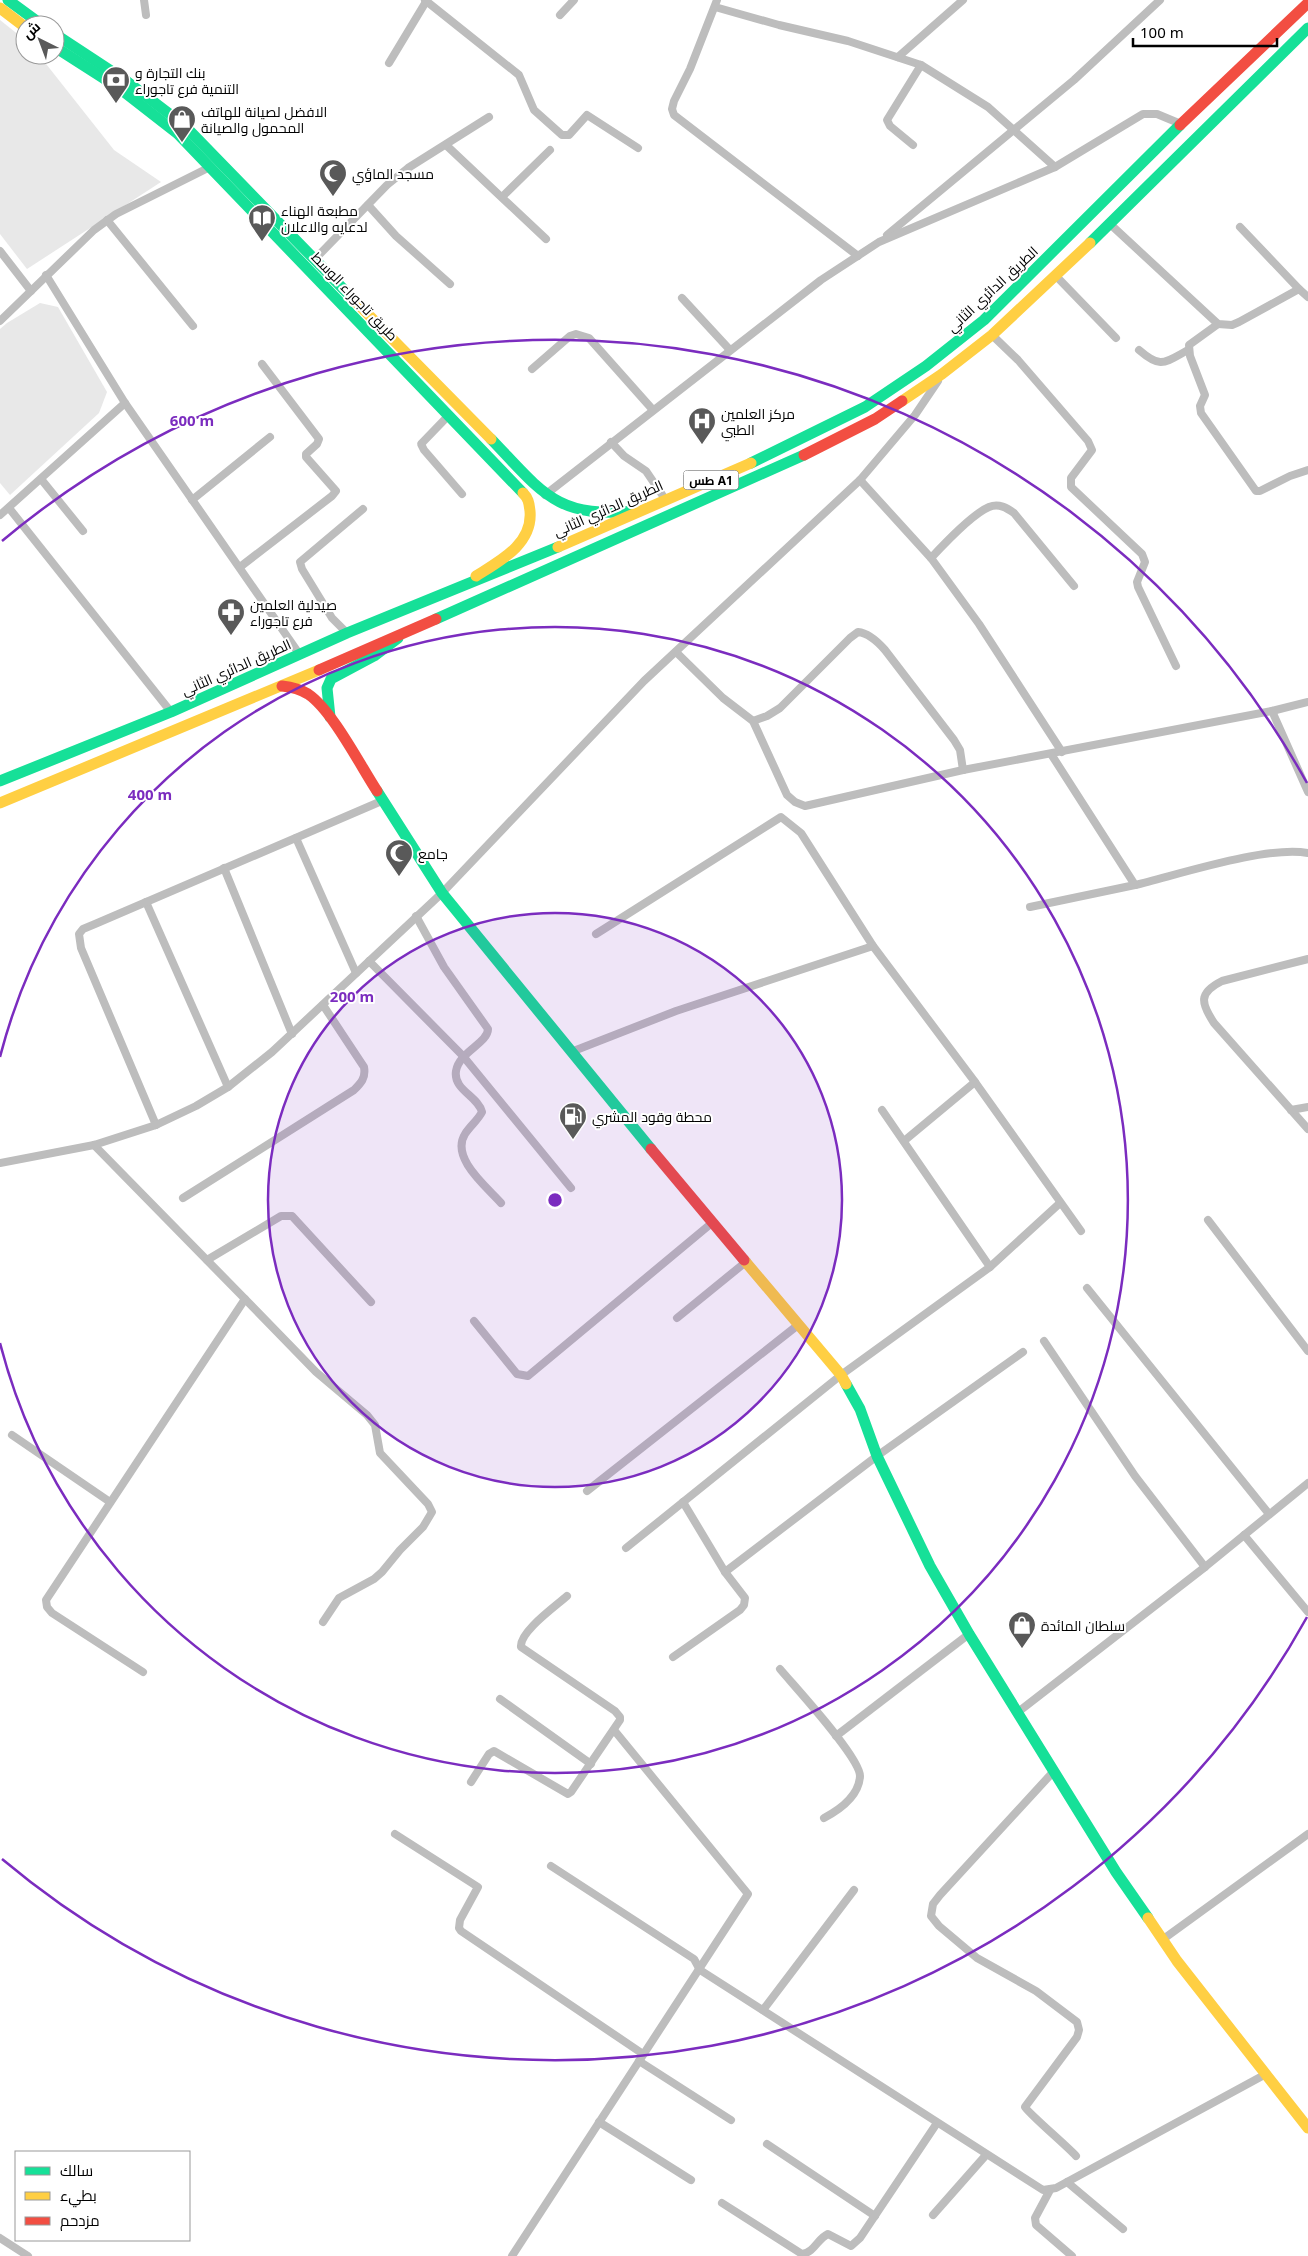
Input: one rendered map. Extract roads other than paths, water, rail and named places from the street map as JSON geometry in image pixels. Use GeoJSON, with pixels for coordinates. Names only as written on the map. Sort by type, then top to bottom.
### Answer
{"type":"FeatureCollection","features":[{"type":"Feature","properties":{"kind":"main road"},"geometry":{"type":"LineString","coordinates":[[8,0],[28,15]]}},
{"type":"Feature","properties":{"kind":"main road","name":"الطريق الدائري الثاني"},"geometry":{"type":"LineString","coordinates":[[0,781],[171,712],[347,633],[460,588],[776,452],[865,407],[926,366],[984,320],[1181,124],[1308,3]]}},
{"type":"Feature","properties":{"kind":"main road"},"geometry":{"type":"LineString","coordinates":[[0,8],[15,19]]}},
{"type":"Feature","properties":{"kind":"main road","name":"طس A1"},"geometry":{"type":"LineString","coordinates":[[0,803],[282,686],[785,465],[875,419],[942,374],[992,335],[1110,224],[1308,28]]}},
{"type":"Feature","properties":{"kind":"main road","name":"طريق تاجوراء الوسط"},"geometry":{"type":"LineString","coordinates":[[65,41],[164,108],[184,125],[246,195],[528,498],[531,511],[530,527],[520,543],[510,554],[460,588]]}},
{"type":"Feature","properties":{"kind":"main road","name":"طريق تاجوراء الوسط"},"geometry":{"type":"LineString","coordinates":[[65,53],[158,116],[210,167],[246,195],[315,258],[545,495],[568,507],[600,515],[639,511]]}},
{"type":"Feature","properties":{"kind":"main road"},"geometry":{"type":"LineString","coordinates":[[330,717],[327,688],[331,678],[383,651],[409,629]]}},
{"type":"Feature","properties":{"kind":"main road"},"geometry":{"type":"LineString","coordinates":[[282,686],[302,689],[310,693],[330,717],[442,892],[512,981],[841,1375],[860,1409],[877,1456],[930,1566],[969,1634],[1116,1872],[1162,1940],[1308,2128]]}},
{"type":"Feature","properties":{"kind":"street"},"geometry":{"type":"LineString","coordinates":[[144,0],[146,15]]}},
{"type":"Feature","properties":{"kind":"street"},"geometry":{"type":"LineString","coordinates":[[389,63],[426,0],[520,75],[534,110],[562,135],[569,135],[587,115],[638,148]]}},
{"type":"Feature","properties":{"kind":"street"},"geometry":{"type":"LineString","coordinates":[[560,15],[574,0]]}},
{"type":"Feature","properties":{"kind":"street"},"geometry":{"type":"LineString","coordinates":[[898,57],[962,0]]}},
{"type":"Feature","properties":{"kind":"street"},"geometry":{"type":"LineString","coordinates":[[545,495],[821,280],[879,242],[1074,80],[1160,0]]}},
{"type":"Feature","properties":{"kind":"street"},"geometry":{"type":"LineString","coordinates":[[858,256],[674,115],[672,110],[674,101],[690,69],[716,3],[921,65],[988,107],[1015,129],[1055,167]]}},
{"type":"Feature","properties":{"kind":"street"},"geometry":{"type":"LineString","coordinates":[[913,145],[890,126],[887,120],[921,65]]}},
{"type":"Feature","properties":{"kind":"street"},"geometry":{"type":"LineString","coordinates":[[879,242],[1055,167],[1143,114],[1158,114],[1181,124]]}},
{"type":"Feature","properties":{"kind":"street"},"geometry":{"type":"LineString","coordinates":[[315,258],[387,185],[408,168],[488,117]]}},
{"type":"Feature","properties":{"kind":"street"},"geometry":{"type":"LineString","coordinates":[[446,145],[546,239]]}},
{"type":"Feature","properties":{"kind":"street"},"geometry":{"type":"LineString","coordinates":[[502,196],[550,150]]}},
{"type":"Feature","properties":{"kind":"street"},"geometry":{"type":"LineString","coordinates":[[0,321],[46,275],[107,220],[210,167]]}},
{"type":"Feature","properties":{"kind":"street"},"geometry":{"type":"LineString","coordinates":[[368,205],[396,236],[450,284]]}},
{"type":"Feature","properties":{"kind":"street"},"geometry":{"type":"LineString","coordinates":[[107,220],[193,326]]}},
{"type":"Feature","properties":{"kind":"street"},"geometry":{"type":"LineString","coordinates":[[1110,224],[1218,324]]}},
{"type":"Feature","properties":{"kind":"street"},"geometry":{"type":"LineString","coordinates":[[1240,227],[1308,297]]}},
{"type":"Feature","properties":{"kind":"street"},"geometry":{"type":"LineString","coordinates":[[0,251],[31,291]]}},
{"type":"Feature","properties":{"kind":"street"},"geometry":{"type":"LineString","coordinates":[[46,275],[125,403],[300,655]]}},
{"type":"Feature","properties":{"kind":"street"},"geometry":{"type":"LineString","coordinates":[[1056,276],[1116,338]]}},
{"type":"Feature","properties":{"kind":"street"},"geometry":{"type":"LineString","coordinates":[[1299,289],[1239,322],[1232,325],[1218,324],[1194,340],[1189,345],[1188,350],[1205,396],[1200,406],[1201,414],[1253,489],[1260,491],[1290,476],[1308,470]]}},
{"type":"Feature","properties":{"kind":"street"},"geometry":{"type":"LineString","coordinates":[[682,298],[730,350]]}},
{"type":"Feature","properties":{"kind":"street"},"geometry":{"type":"LineString","coordinates":[[532,369],[570,336],[576,334],[589,338],[653,410]]}},
{"type":"Feature","properties":{"kind":"street"},"geometry":{"type":"LineString","coordinates":[[992,335],[1018,360],[1088,441],[1092,450],[1071,478],[1071,487],[1142,554],[1145,562],[1137,582],[1138,586],[1176,666]]}},
{"type":"Feature","properties":{"kind":"street"},"geometry":{"type":"LineString","coordinates":[[1139,350],[1153,362],[1160,363],[1188,350]]}},
{"type":"Feature","properties":{"kind":"street"},"geometry":{"type":"LineString","coordinates":[[240,567],[336,491],[306,457],[306,454],[317,444],[319,439],[262,364]]}},
{"type":"Feature","properties":{"kind":"street"},"geometry":{"type":"LineString","coordinates":[[0,1163],[94,1145],[156,1125],[196,1106],[228,1087],[292,1034],[442,892],[644,681],[860,480],[915,415],[942,374]]}},
{"type":"Feature","properties":{"kind":"street"},"geometry":{"type":"LineString","coordinates":[[0,516],[125,403]]}},
{"type":"Feature","properties":{"kind":"street"},"geometry":{"type":"LineString","coordinates":[[449,415],[422,444],[424,450],[462,494]]}},
{"type":"Feature","properties":{"kind":"street"},"geometry":{"type":"LineString","coordinates":[[192,500],[270,437]]}},
{"type":"Feature","properties":{"kind":"street"},"geometry":{"type":"LineString","coordinates":[[611,442],[624,456],[646,472],[665,499]]}},
{"type":"Feature","properties":{"kind":"street"},"geometry":{"type":"LineString","coordinates":[[41,479],[83,531]]}},
{"type":"Feature","properties":{"kind":"street"},"geometry":{"type":"LineString","coordinates":[[860,480],[931,558],[985,632],[1062,752]]}},
{"type":"Feature","properties":{"kind":"street"},"geometry":{"type":"LineString","coordinates":[[931,558],[946,542],[990,506],[1005,506],[1014,513],[1074,586]]}},
{"type":"Feature","properties":{"kind":"street"},"geometry":{"type":"LineString","coordinates":[[9,508],[171,712]]}},
{"type":"Feature","properties":{"kind":"street"},"geometry":{"type":"LineString","coordinates":[[347,633],[332,618],[302,569],[300,562],[363,509]]}},
{"type":"Feature","properties":{"kind":"street"},"geometry":{"type":"LineString","coordinates":[[753,720],[780,708],[858,632],[876,641],[885,650],[954,740],[960,750],[963,770]]}},
{"type":"Feature","properties":{"kind":"street"},"geometry":{"type":"LineString","coordinates":[[676,652],[722,698],[753,720],[787,795],[795,802],[805,806],[963,770],[1272,711],[1308,702]]}},
{"type":"Feature","properties":{"kind":"street"},"geometry":{"type":"LineString","coordinates":[[1272,711],[1308,792]]}},
{"type":"Feature","properties":{"kind":"street"},"geometry":{"type":"LineString","coordinates":[[1051,754],[1134,885]]}},
{"type":"Feature","properties":{"kind":"street"},"geometry":{"type":"LineString","coordinates":[[156,1125],[79,940],[79,934],[146,902],[384,800]]}},
{"type":"Feature","properties":{"kind":"street"},"geometry":{"type":"LineString","coordinates":[[596,934],[781,816],[801,833],[873,946],[976,1082],[1081,1231]]}},
{"type":"Feature","properties":{"kind":"street"},"geometry":{"type":"LineString","coordinates":[[296,838],[356,973]]}},
{"type":"Feature","properties":{"kind":"street"},"geometry":{"type":"LineString","coordinates":[[1030,907],[1134,885],[1255,856],[1288,852],[1308,853]]}},
{"type":"Feature","properties":{"kind":"street"},"geometry":{"type":"LineString","coordinates":[[224,868],[292,1034]]}},
{"type":"Feature","properties":{"kind":"street"},"geometry":{"type":"LineString","coordinates":[[146,902],[228,1087]]}},
{"type":"Feature","properties":{"kind":"street"},"geometry":{"type":"LineString","coordinates":[[416,916],[444,967],[488,1029],[486,1035],[463,1056],[456,1071],[459,1085],[482,1112],[465,1135],[462,1151],[470,1168],[501,1203]]}},
{"type":"Feature","properties":{"kind":"street"},"geometry":{"type":"LineString","coordinates":[[572,1052],[676,1011],[873,946]]}},
{"type":"Feature","properties":{"kind":"street"},"geometry":{"type":"LineString","coordinates":[[1308,959],[1222,981],[1212,986],[1205,993],[1204,1000],[1206,1010],[1214,1023],[1308,1129]]}},
{"type":"Feature","properties":{"kind":"street"},"geometry":{"type":"LineString","coordinates":[[369,961],[463,1056],[571,1188]]}},
{"type":"Feature","properties":{"kind":"street"},"geometry":{"type":"LineString","coordinates":[[183,1198],[354,1090],[362,1081],[365,1074],[364,1067],[323,1005]]}},
{"type":"Feature","properties":{"kind":"street"},"geometry":{"type":"LineString","coordinates":[[904,1142],[976,1082]]}},
{"type":"Feature","properties":{"kind":"street"},"geometry":{"type":"LineString","coordinates":[[1291,1110],[1308,1107]]}},
{"type":"Feature","properties":{"kind":"street"},"geometry":{"type":"LineString","coordinates":[[882,1110],[990,1267]]}},
{"type":"Feature","properties":{"kind":"street"},"geometry":{"type":"LineString","coordinates":[[94,1145],[316,1372],[367,1415],[375,1425],[380,1453],[428,1504],[432,1512],[423,1527],[400,1550],[382,1572],[374,1579],[339,1598],[323,1622]]}},
{"type":"Feature","properties":{"kind":"street"},"geometry":{"type":"LineString","coordinates":[[626,1548],[841,1375],[990,1267],[1060,1203]]}},
{"type":"Feature","properties":{"kind":"street"},"geometry":{"type":"LineString","coordinates":[[207,1260],[281,1216],[292,1216],[371,1302]]}},
{"type":"Feature","properties":{"kind":"street"},"geometry":{"type":"LineString","coordinates":[[1208,1220],[1308,1351]]}},
{"type":"Feature","properties":{"kind":"street"},"geometry":{"type":"LineString","coordinates":[[474,1321],[517,1374],[528,1376],[713,1222]]}},
{"type":"Feature","properties":{"kind":"street"},"geometry":{"type":"LineString","coordinates":[[677,1318],[747,1261]]}},
{"type":"Feature","properties":{"kind":"street"},"geometry":{"type":"LineString","coordinates":[[1086,1288],[1269,1514]]}},
{"type":"Feature","properties":{"kind":"street"},"geometry":{"type":"LineString","coordinates":[[143,1672],[52,1613],[45,1604],[50,1593],[245,1299]]}},
{"type":"Feature","properties":{"kind":"street"},"geometry":{"type":"LineString","coordinates":[[587,1491],[798,1325]]}},
{"type":"Feature","properties":{"kind":"street"},"geometry":{"type":"LineString","coordinates":[[1044,1341],[1135,1476],[1205,1567]]}},
{"type":"Feature","properties":{"kind":"street"},"geometry":{"type":"LineString","coordinates":[[725,1572],[877,1456],[1023,1352]]}},
{"type":"Feature","properties":{"kind":"street"},"geometry":{"type":"LineString","coordinates":[[12,1435],[110,1502]]}},
{"type":"Feature","properties":{"kind":"street"},"geometry":{"type":"LineString","coordinates":[[1018,1712],[1205,1567],[1308,1484]]}},
{"type":"Feature","properties":{"kind":"street"},"geometry":{"type":"LineString","coordinates":[[673,1657],[744,1605],[745,1598],[725,1572],[683,1502]]}},
{"type":"Feature","properties":{"kind":"street"},"geometry":{"type":"LineString","coordinates":[[1244,1535],[1308,1612]]}},
{"type":"Feature","properties":{"kind":"street"},"geometry":{"type":"LineString","coordinates":[[471,1782],[489,1754],[494,1751],[568,1794],[591,1764],[620,1720],[618,1714],[521,1647],[520,1642],[525,1634],[567,1596]]}},
{"type":"Feature","properties":{"kind":"street"},"geometry":{"type":"LineString","coordinates":[[836,1736],[969,1634]]}},
{"type":"Feature","properties":{"kind":"street"},"geometry":{"type":"LineString","coordinates":[[780,1669],[836,1736],[855,1763],[860,1776],[851,1798],[836,1811],[824,1818]]}},
{"type":"Feature","properties":{"kind":"street"},"geometry":{"type":"LineString","coordinates":[[500,1699],[591,1764]]}},
{"type":"Feature","properties":{"kind":"street"},"geometry":{"type":"LineString","coordinates":[[512,2256],[747,1898],[748,1891],[614,1730]]}},
{"type":"Feature","properties":{"kind":"street"},"geometry":{"type":"LineString","coordinates":[[1054,1771],[940,1895],[933,1904],[931,1916],[939,1926],[977,1958],[1036,1991],[1077,2022],[1079,2030],[1077,2037],[1025,2107],[1028,2112],[1050,2129],[1076,2156]]}},
{"type":"Feature","properties":{"kind":"street"},"geometry":{"type":"LineString","coordinates":[[395,1834],[478,1887],[460,1920],[459,1928],[461,1931],[731,2120]]}},
{"type":"Feature","properties":{"kind":"street"},"geometry":{"type":"LineString","coordinates":[[1162,1940],[1308,1834]]}},
{"type":"Feature","properties":{"kind":"street"},"geometry":{"type":"LineString","coordinates":[[551,1866],[687,1954],[697,1962],[700,1970],[1034,2186],[1050,2190]]}},
{"type":"Feature","properties":{"kind":"street"},"geometry":{"type":"LineString","coordinates":[[763,2010],[854,1890]]}},
{"type":"Feature","properties":{"kind":"street"},"geometry":{"type":"LineString","coordinates":[[1072,2256],[1036,2225],[1035,2218],[1050,2190],[1266,2074]]}},
{"type":"Feature","properties":{"kind":"street"},"geometry":{"type":"LineString","coordinates":[[599,2122],[691,2180]]}},
{"type":"Feature","properties":{"kind":"street"},"geometry":{"type":"LineString","coordinates":[[722,2203],[802,2254],[813,2249],[823,2236],[828,2234],[846,2244],[855,2244],[937,2123]]}},
{"type":"Feature","properties":{"kind":"street"},"geometry":{"type":"LineString","coordinates":[[767,2144],[874,2216]]}},
{"type":"Feature","properties":{"kind":"street"},"geometry":{"type":"LineString","coordinates":[[934,2215],[986,2155]]}},
{"type":"Feature","properties":{"kind":"street"},"geometry":{"type":"LineString","coordinates":[[1067,2182],[1122,2229]]}},
{"type":"Feature","properties":{"kind":"street"},"geometry":{"type":"LineString","coordinates":[[0,2238],[28,2256]]}},
{"type":"Feature","properties":{"kind":"place","name":"بنك التجارة و التنمية فرع تاجوراء"},"geometry":{"type":"Point","coordinates":[116,104]}},
{"type":"Feature","properties":{"kind":"place","name":"الافضل لصيانة للهاتف المحمول والصيانة"},"geometry":{"type":"Point","coordinates":[182,143]}},
{"type":"Feature","properties":{"kind":"place","name":"مسجد الماؤي"},"geometry":{"type":"Point","coordinates":[333,197]}},
{"type":"Feature","properties":{"kind":"place","name":"مطبعة الهناء لدعايه والاعلان"},"geometry":{"type":"Point","coordinates":[262,242]}},
{"type":"Feature","properties":{"kind":"place","name":"مركز العلمين الطبي"},"geometry":{"type":"Point","coordinates":[702,445]}},
{"type":"Feature","properties":{"kind":"place","name":"صيدلية العلمين فرع تاجوراء"},"geometry":{"type":"Point","coordinates":[231,636]}},
{"type":"Feature","properties":{"kind":"place","name":"جامع"},"geometry":{"type":"Point","coordinates":[399,877]}},
{"type":"Feature","properties":{"kind":"place","name":"محطة وقود المشري"},"geometry":{"type":"Point","coordinates":[573,1140]}},
{"type":"Feature","properties":{"kind":"place","name":"سلطان المائدة"},"geometry":{"type":"Point","coordinates":[1022,1649]}}]}
